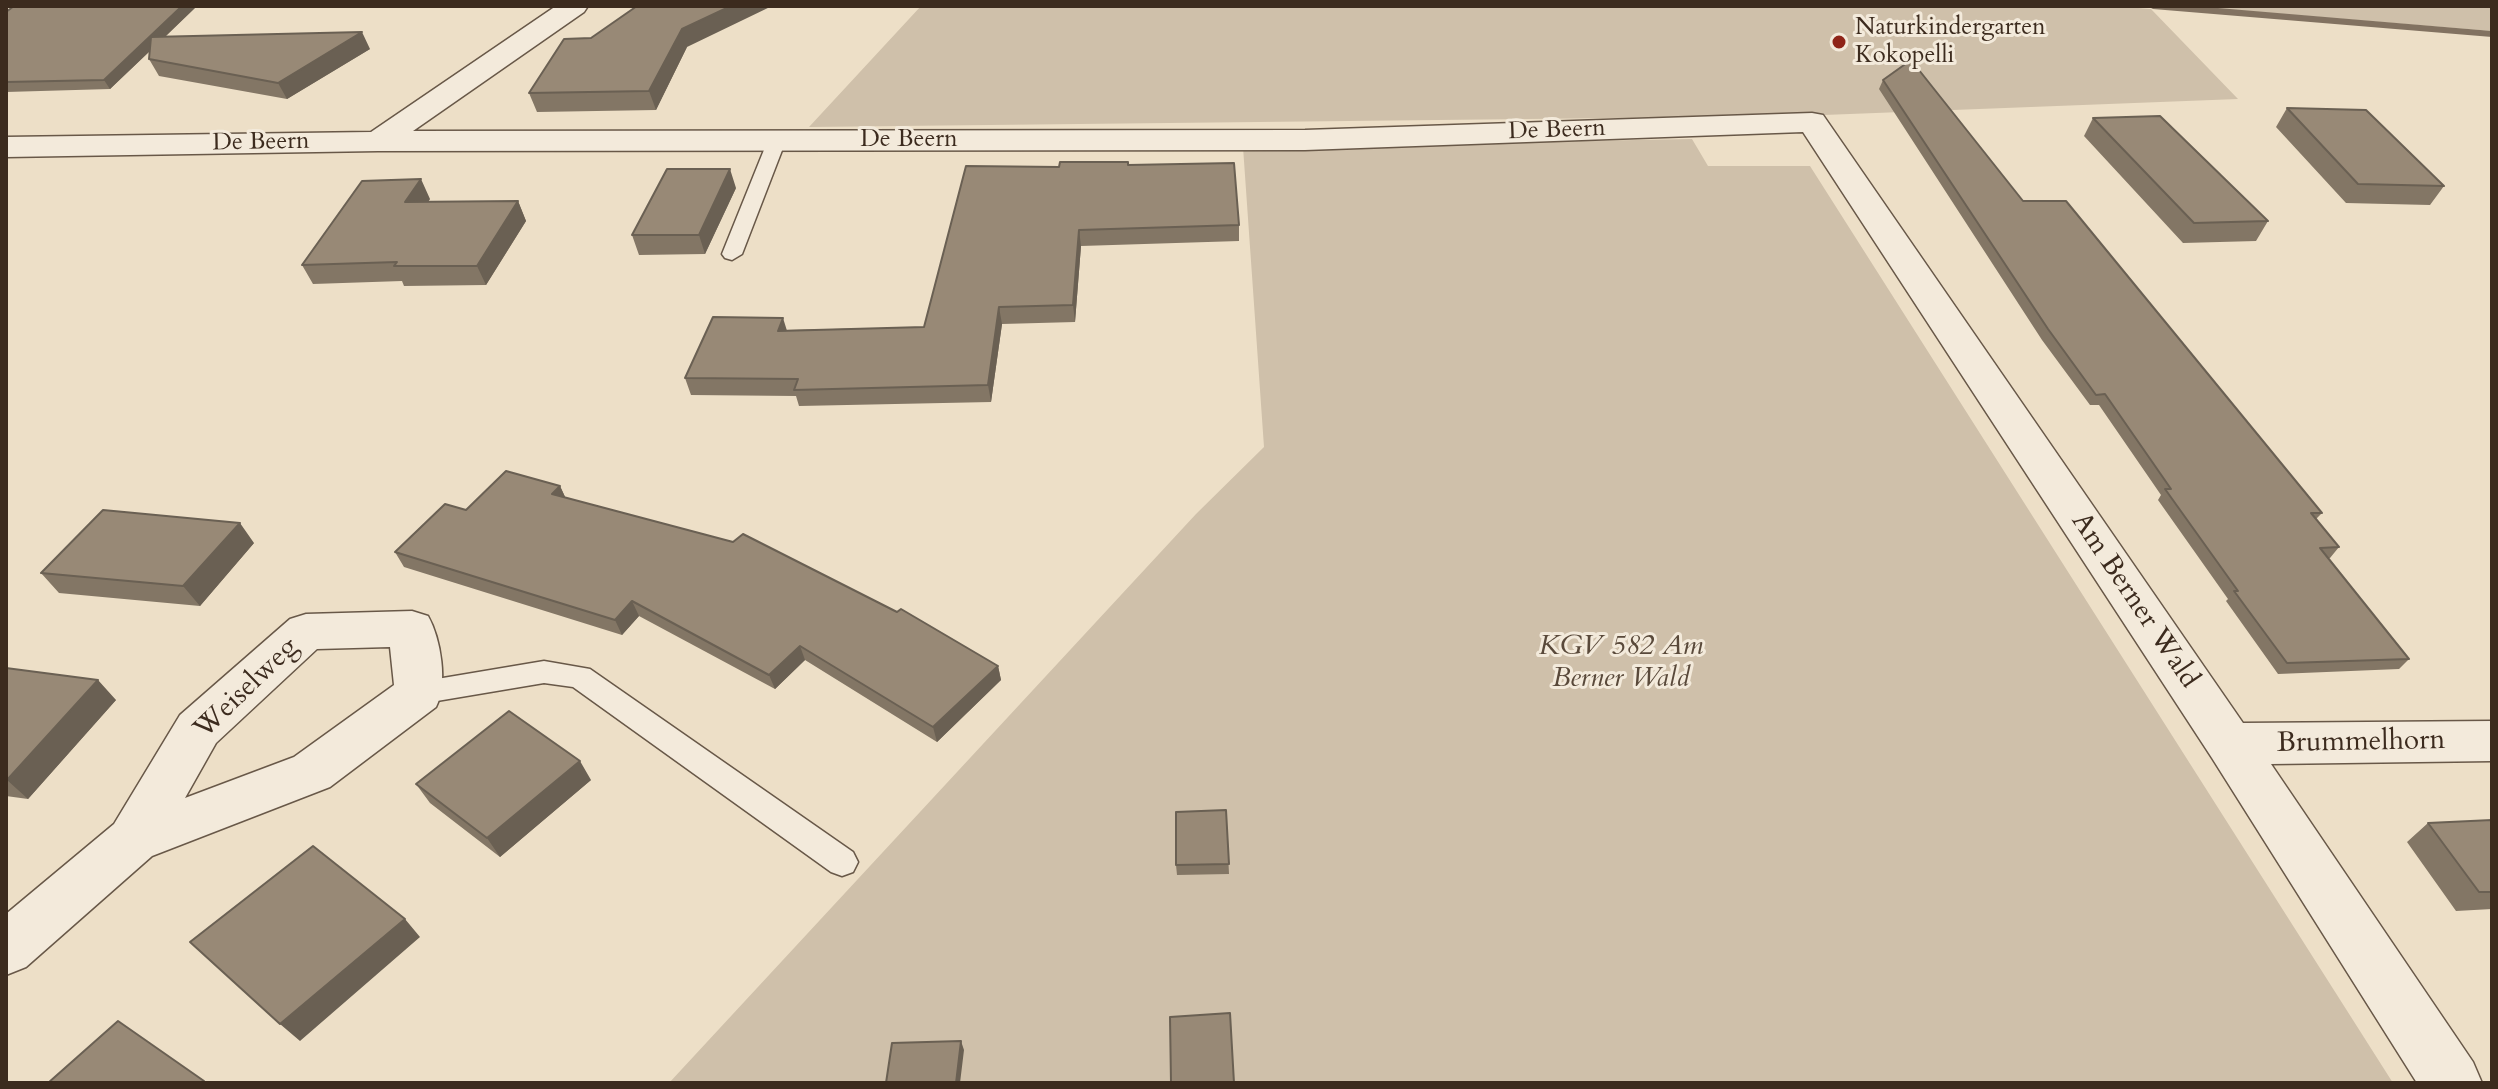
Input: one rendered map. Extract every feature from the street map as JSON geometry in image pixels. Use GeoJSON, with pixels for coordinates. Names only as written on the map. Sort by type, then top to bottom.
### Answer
{"type":"FeatureCollection","features":[{"type":"Feature","properties":{"kind":"street"},"geometry":{"type":"LineString","coordinates":[[378,141],[574,6]]}},
{"type":"Feature","properties":{"kind":"street","name":"De Beern"},"geometry":{"type":"LineString","coordinates":[[6,147],[378,141],[1305,140],[1812,122]]}},
{"type":"Feature","properties":{"kind":"street","name":"Am Berner Wald"},"geometry":{"type":"LineString","coordinates":[[1812,122],[2230,744],[2452,1083]]}},
{"type":"Feature","properties":{"kind":"street","name":"Weiselweg"},"geometry":{"type":"LineString","coordinates":[[6,949],[133,840],[198,729],[306,632],[412,629],[419,693],[312,772],[133,840]]}},
{"type":"Feature","properties":{"kind":"street","name":"Brummelhorn"},"geometry":{"type":"LineString","coordinates":[[2230,744],[2492,741]]}},
{"type":"Feature","properties":{"kind":"lane"},"geometry":{"type":"LineString","coordinates":[[732,254],[777,140]]}},
{"type":"Feature","properties":{"kind":"lane"},"geometry":{"type":"LineString","coordinates":[[419,693],[544,672],[580,677],[842,862]]}},
{"type":"Feature","properties":{"kind":"green space"},"geometry":{"type":"Polygon","coordinates":[[[921,6],[2113,6],[2151,9],[2238,99],[1798,116],[809,127],[921,6]]]}},
{"type":"Feature","properties":{"kind":"green space"},"geometry":{"type":"Polygon","coordinates":[[[2183,6],[2492,6],[2492,31],[2183,6]]]}},
{"type":"Feature","properties":{"kind":"green space","name":"KGV 582 Am Berner Wald"},"geometry":{"type":"Polygon","coordinates":[[[1692,139],[1708,166],[1810,166],[2393,1083],[669,1083],[1196,514],[1264,447],[1243,147],[1692,139]]]}},
{"type":"Feature","properties":{"kind":"building"},"geometry":{"type":"Polygon","coordinates":[[[14,6],[182,6],[104,80],[6,82],[6,12],[14,6]]]}},
{"type":"Feature","properties":{"kind":"building"},"geometry":{"type":"Polygon","coordinates":[[[637,6],[731,6],[682,29],[649,91],[529,93],[564,39],[591,38],[637,6]]]}},
{"type":"Feature","properties":{"kind":"building"},"geometry":{"type":"Polygon","coordinates":[[[362,32],[278,83],[149,59],[151,37],[362,32]]]}},
{"type":"Feature","properties":{"kind":"building"},"geometry":{"type":"Polygon","coordinates":[[[1911,60],[2023,201],[2066,201],[2322,513],[2311,513],[2339,547],[2320,548],[2409,659],[2287,663],[2234,591],[2238,591],[2165,489],[2171,489],[2105,394],[2096,395],[2048,329],[1883,80],[1911,60]]]}},
{"type":"Feature","properties":{"kind":"building"},"geometry":{"type":"Polygon","coordinates":[[[2287,108],[2366,110],[2444,186],[2358,184],[2287,108]]]}},
{"type":"Feature","properties":{"kind":"building"},"geometry":{"type":"Polygon","coordinates":[[[2160,116],[2268,221],[2194,223],[2093,118],[2160,116]]]}},
{"type":"Feature","properties":{"kind":"building"},"geometry":{"type":"Polygon","coordinates":[[[1060,162],[1128,162],[1128,165],[1234,163],[1239,225],[1079,230],[1073,305],[999,307],[988,385],[794,390],[798,379],[685,378],[713,317],[783,318],[778,331],[924,327],[966,166],[1059,167],[1060,162]]]}},
{"type":"Feature","properties":{"kind":"building"},"geometry":{"type":"Polygon","coordinates":[[[667,169],[730,169],[699,235],[632,235],[667,169]]]}},
{"type":"Feature","properties":{"kind":"building"},"geometry":{"type":"Polygon","coordinates":[[[421,179],[405,202],[518,201],[477,266],[394,266],[397,262],[302,265],[362,181],[421,179]]]}},
{"type":"Feature","properties":{"kind":"building"},"geometry":{"type":"Polygon","coordinates":[[[506,471],[560,486],[552,494],[733,542],[743,534],[897,612],[901,609],[998,666],[933,727],[800,646],[769,675],[632,601],[615,620],[395,552],[445,504],[466,510],[506,471]]]}},
{"type":"Feature","properties":{"kind":"building"},"geometry":{"type":"Polygon","coordinates":[[[103,510],[240,523],[183,586],[41,573],[103,510]]]}},
{"type":"Feature","properties":{"kind":"building"},"geometry":{"type":"Polygon","coordinates":[[[6,668],[98,680],[7,780],[6,779],[6,668]]]}},
{"type":"Feature","properties":{"kind":"building"},"geometry":{"type":"Polygon","coordinates":[[[509,711],[580,761],[487,838],[416,784],[509,711]]]}},
{"type":"Feature","properties":{"kind":"building"},"geometry":{"type":"Polygon","coordinates":[[[1226,810],[1229,864],[1176,865],[1176,812],[1226,810]]]}},
{"type":"Feature","properties":{"kind":"building"},"geometry":{"type":"Polygon","coordinates":[[[2492,820],[2492,892],[2479,892],[2428,823],[2492,820]]]}},
{"type":"Feature","properties":{"kind":"building"},"geometry":{"type":"Polygon","coordinates":[[[313,846],[405,919],[280,1024],[190,942],[313,846]]]}},
{"type":"Feature","properties":{"kind":"building"},"geometry":{"type":"Polygon","coordinates":[[[1230,1013],[1234,1083],[1171,1083],[1170,1017],[1230,1013]]]}},
{"type":"Feature","properties":{"kind":"building"},"geometry":{"type":"Polygon","coordinates":[[[118,1021],[204,1081],[203,1083],[48,1083],[118,1021]]]}},
{"type":"Feature","properties":{"kind":"building"},"geometry":{"type":"Polygon","coordinates":[[[961,1041],[956,1083],[886,1083],[892,1043],[961,1041]]]}},
{"type":"Feature","properties":{"kind":"waterway"},"geometry":{"type":"LineString","coordinates":[[2153,6],[2492,34]]}},
{"type":"Feature","properties":{"kind":"place","name":"Naturkindergarten Kokopelli"},"geometry":{"type":"Point","coordinates":[1839,42]}}]}
